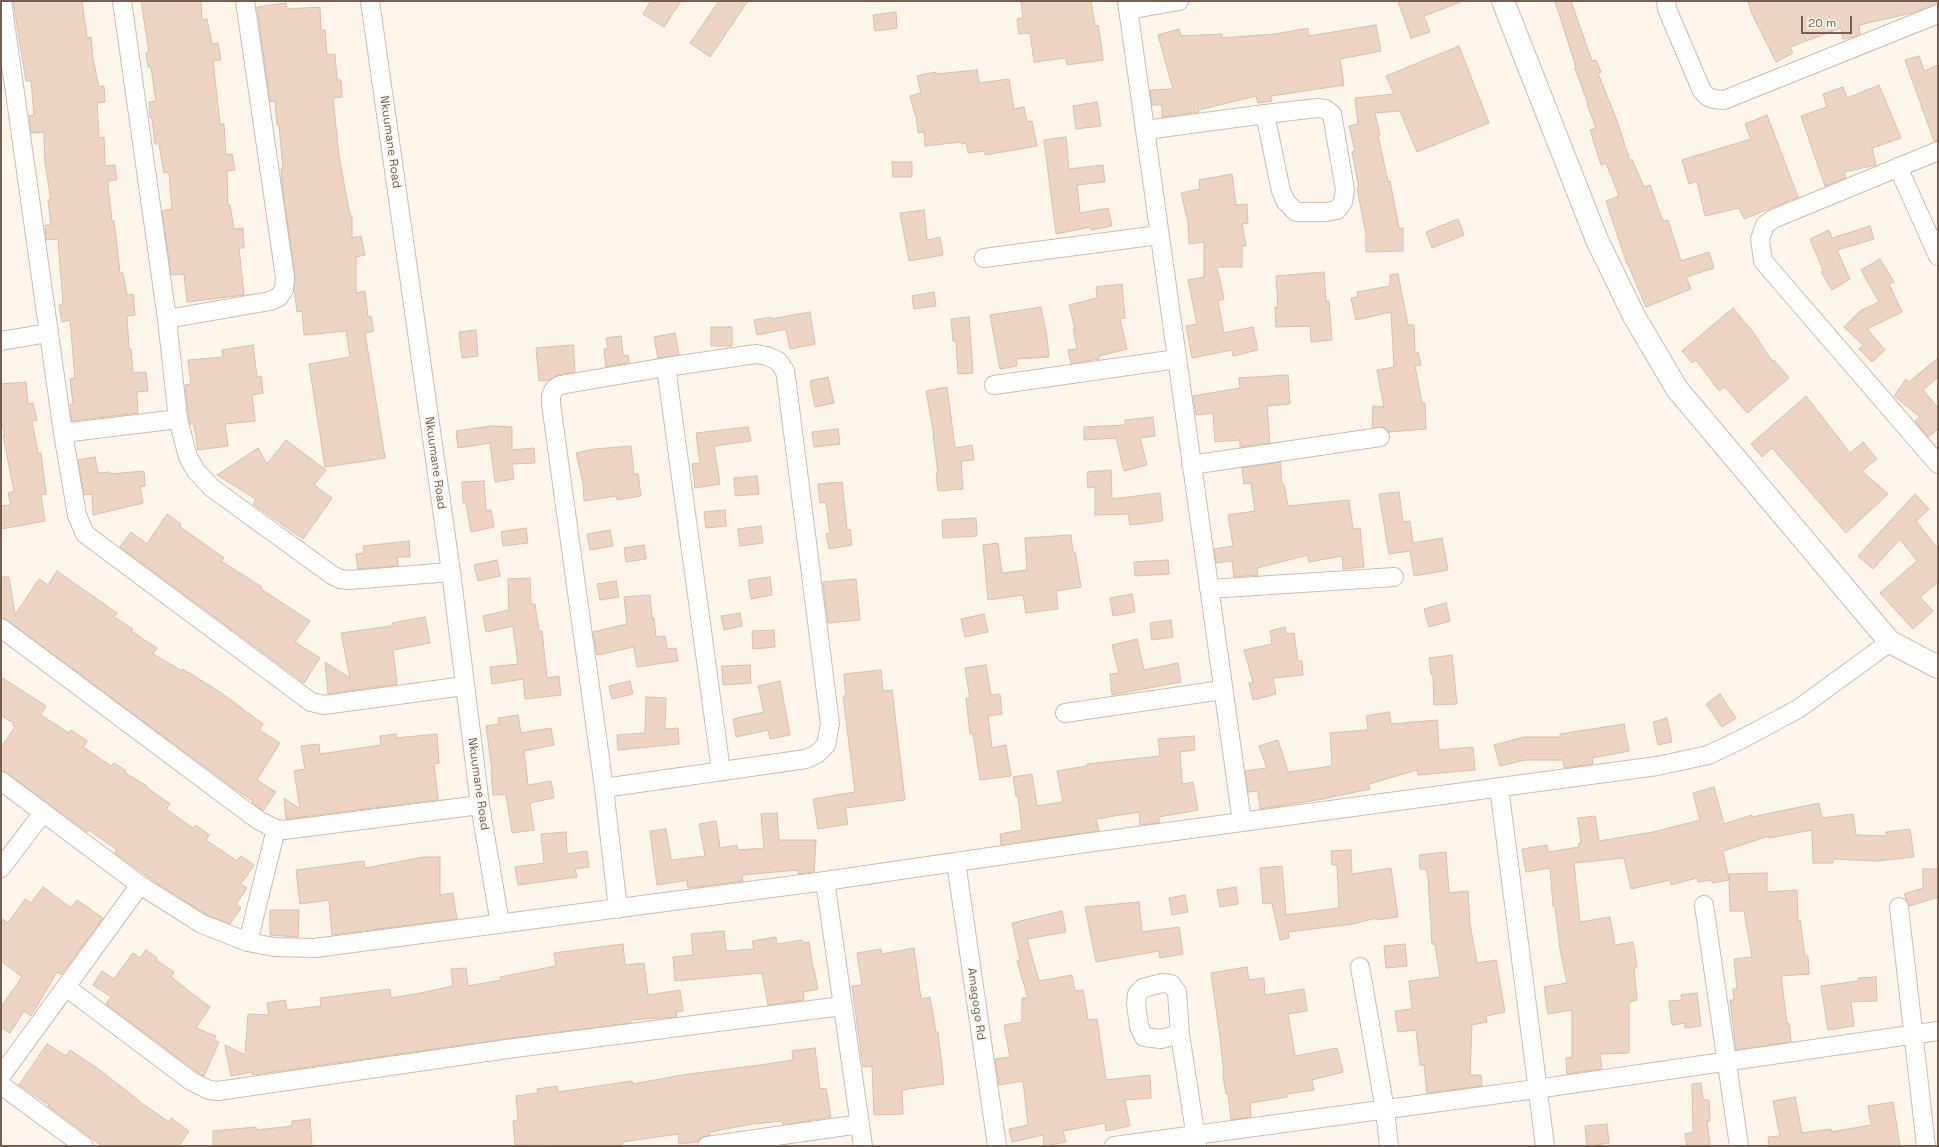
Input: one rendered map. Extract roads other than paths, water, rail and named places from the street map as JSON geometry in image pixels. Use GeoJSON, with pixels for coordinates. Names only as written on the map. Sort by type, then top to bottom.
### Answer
{"type":"FeatureCollection","features":[{"type":"Feature","properties":{"kind":"street"},"geometry":{"type":"LineString","coordinates":[[2,1],[63,433],[77,515],[85,534],[311,702],[324,704],[464,686]]}},
{"type":"Feature","properties":{"kind":"street"},"geometry":{"type":"LineString","coordinates":[[122,1],[167,319],[178,419],[188,456],[196,471],[212,488],[332,575],[349,580],[451,572]]}},
{"type":"Feature","properties":{"kind":"street"},"geometry":{"type":"LineString","coordinates":[[167,319],[270,301],[279,297],[284,288],[285,277],[245,1]]}},
{"type":"Feature","properties":{"kind":"street","name":"Nkuumane Road"},"geometry":{"type":"LineString","coordinates":[[370,1],[451,572],[480,805],[500,924]]}},
{"type":"Feature","properties":{"kind":"street"},"geometry":{"type":"LineString","coordinates":[[1179,1],[1127,6],[1146,130],[1159,235],[1222,690],[1242,822]]}},
{"type":"Feature","properties":{"kind":"street"},"geometry":{"type":"LineString","coordinates":[[1503,1],[1597,240],[1634,316],[1677,389],[1890,642],[1938,667]]}},
{"type":"Feature","properties":{"kind":"street"},"geometry":{"type":"LineString","coordinates":[[1666,1],[1667,9],[1702,91],[1708,97],[1724,100],[1938,14]]}},
{"type":"Feature","properties":{"kind":"street"},"geometry":{"type":"LineString","coordinates":[[1146,130],[1265,114],[1318,108],[1325,109],[1332,114],[1345,190],[1343,202],[1337,210],[1326,212],[1296,212],[1286,202],[1265,114]]}},
{"type":"Feature","properties":{"kind":"street"},"geometry":{"type":"LineString","coordinates":[[1938,151],[1773,219],[1765,225],[1760,239],[1760,250],[1763,261],[1938,464]]}},
{"type":"Feature","properties":{"kind":"street"},"geometry":{"type":"LineString","coordinates":[[1898,168],[1938,256]]}},
{"type":"Feature","properties":{"kind":"street"},"geometry":{"type":"LineString","coordinates":[[984,258],[1159,235]]}},
{"type":"Feature","properties":{"kind":"street"},"geometry":{"type":"LineString","coordinates":[[1,341],[48,333]]}},
{"type":"Feature","properties":{"kind":"street"},"geometry":{"type":"LineString","coordinates":[[604,788],[806,760],[817,754],[826,745],[830,724],[785,370],[778,360],[756,354],[666,367],[560,385],[554,389],[551,396],[604,788],[618,909]]}},
{"type":"Feature","properties":{"kind":"street"},"geometry":{"type":"LineString","coordinates":[[994,385],[1177,360]]}},
{"type":"Feature","properties":{"kind":"street"},"geometry":{"type":"LineString","coordinates":[[666,367],[721,771]]}},
{"type":"Feature","properties":{"kind":"street"},"geometry":{"type":"LineString","coordinates":[[63,433],[178,419]]}},
{"type":"Feature","properties":{"kind":"street"},"geometry":{"type":"LineString","coordinates":[[1191,465],[1380,437]]}},
{"type":"Feature","properties":{"kind":"street"},"geometry":{"type":"LineString","coordinates":[[1209,589],[1394,578]]}},
{"type":"Feature","properties":{"kind":"street"},"geometry":{"type":"LineString","coordinates":[[1,628],[258,820],[276,829],[284,830],[480,805]]}},
{"type":"Feature","properties":{"kind":"street"},"geometry":{"type":"LineString","coordinates":[[1,781],[42,814],[140,885],[202,924],[248,942],[274,947],[315,948],[618,909],[1656,766],[1708,755],[1798,709],[1890,642]]}},
{"type":"Feature","properties":{"kind":"street"},"geometry":{"type":"LineString","coordinates":[[1065,713],[1222,690]]}},
{"type":"Feature","properties":{"kind":"street"},"geometry":{"type":"LineString","coordinates":[[1499,787],[1536,1089],[1545,1146]]}},
{"type":"Feature","properties":{"kind":"street"},"geometry":{"type":"LineString","coordinates":[[1,868],[42,814]]}},
{"type":"Feature","properties":{"kind":"street"},"geometry":{"type":"LineString","coordinates":[[248,942],[276,829]]}},
{"type":"Feature","properties":{"kind":"street","name":"Amagogo Rd"},"geometry":{"type":"LineString","coordinates":[[956,862],[997,1146]]}},
{"type":"Feature","properties":{"kind":"street"},"geometry":{"type":"LineString","coordinates":[[824,881],[863,1146]]}},
{"type":"Feature","properties":{"kind":"street"},"geometry":{"type":"LineString","coordinates":[[1,1076],[140,885]]}},
{"type":"Feature","properties":{"kind":"street"},"geometry":{"type":"LineString","coordinates":[[1704,905],[1728,1061],[1739,1146]]}},
{"type":"Feature","properties":{"kind":"street"},"geometry":{"type":"LineString","coordinates":[[1899,907],[1926,1146]]}},
{"type":"Feature","properties":{"kind":"street"},"geometry":{"type":"LineString","coordinates":[[1360,967],[1389,1146]]}},
{"type":"Feature","properties":{"kind":"street"},"geometry":{"type":"LineString","coordinates":[[66,987],[191,1081],[209,1090],[218,1091],[507,1049],[842,1006]]}},
{"type":"Feature","properties":{"kind":"street"},"geometry":{"type":"LineString","coordinates":[[1114,1146],[1197,1140],[1384,1110],[1938,1031]]}},
{"type":"Feature","properties":{"kind":"street"},"geometry":{"type":"LineString","coordinates":[[1180,1034],[1197,1140]]}},
{"type":"Feature","properties":{"kind":"street"},"geometry":{"type":"LineString","coordinates":[[1,1085],[84,1146]]}},
{"type":"Feature","properties":{"kind":"street"},"geometry":{"type":"LineString","coordinates":[[707,1146],[860,1124]]}}]}
